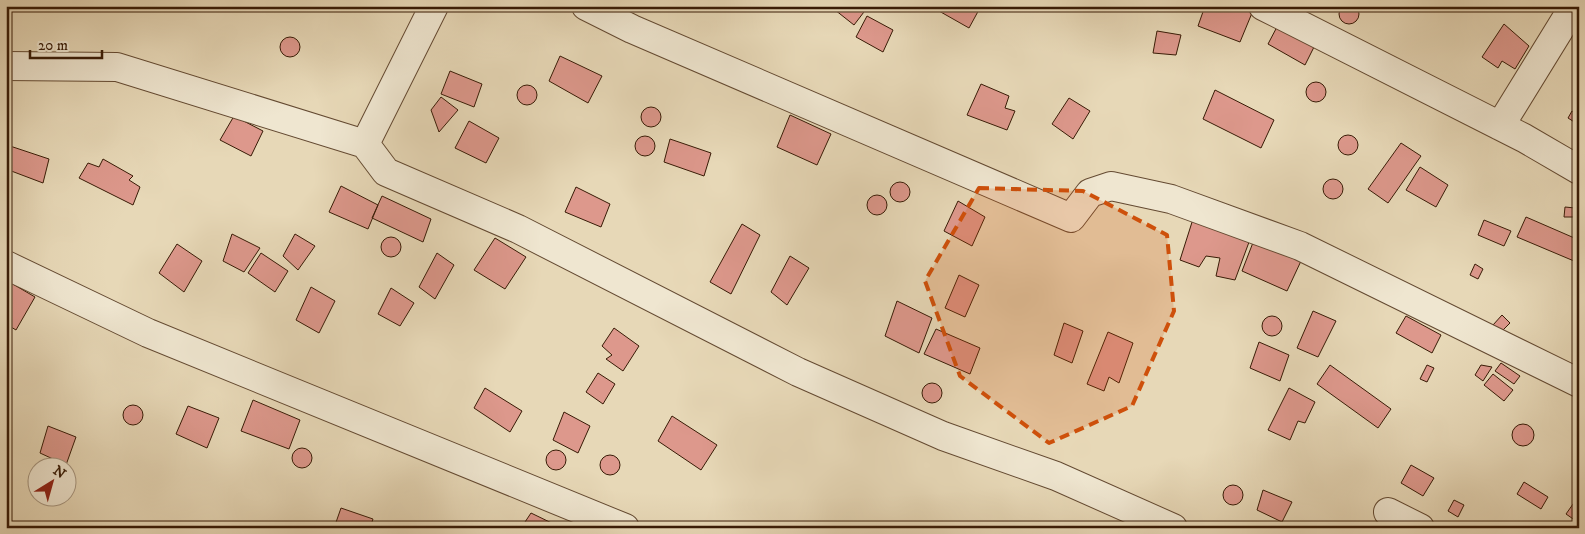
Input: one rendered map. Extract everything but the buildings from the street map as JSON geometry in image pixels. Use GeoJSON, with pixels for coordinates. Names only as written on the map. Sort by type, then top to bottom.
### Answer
{"type":"FeatureCollection","features":[{"type":"Feature","properties":{"kind":"street"},"geometry":{"type":"LineString","coordinates":[[365,144],[434,6]]}},
{"type":"Feature","properties":{"kind":"street"},"geometry":{"type":"LineString","coordinates":[[586,6],[632,29],[1071,218],[1090,192],[1111,186],[1171,199],[1300,246],[1579,383]]}},
{"type":"Feature","properties":{"kind":"street"},"geometry":{"type":"LineString","coordinates":[[1263,6],[1500,126],[1579,170]]}},
{"type":"Feature","properties":{"kind":"street"},"geometry":{"type":"LineString","coordinates":[[1500,126],[1574,6]]}},
{"type":"Feature","properties":{"kind":"street"},"geometry":{"type":"LineString","coordinates":[[6,66],[117,67],[365,144],[386,172],[518,229],[798,372],[943,436],[1056,476],[1173,528]]}},
{"type":"Feature","properties":{"kind":"street"},"geometry":{"type":"LineString","coordinates":[[6,265],[148,333],[625,528]]}},
{"type":"Feature","properties":{"kind":"street"},"geometry":{"type":"LineString","coordinates":[[1388,512],[1420,528]]}},
{"type":"Feature","properties":{"kind":"highlighted area"},"geometry":{"type":"Polygon","coordinates":[[[979,188],[1083,191],[1167,235],[1174,311],[1132,406],[1049,443],[960,376],[925,281],[979,188]]]}}]}
